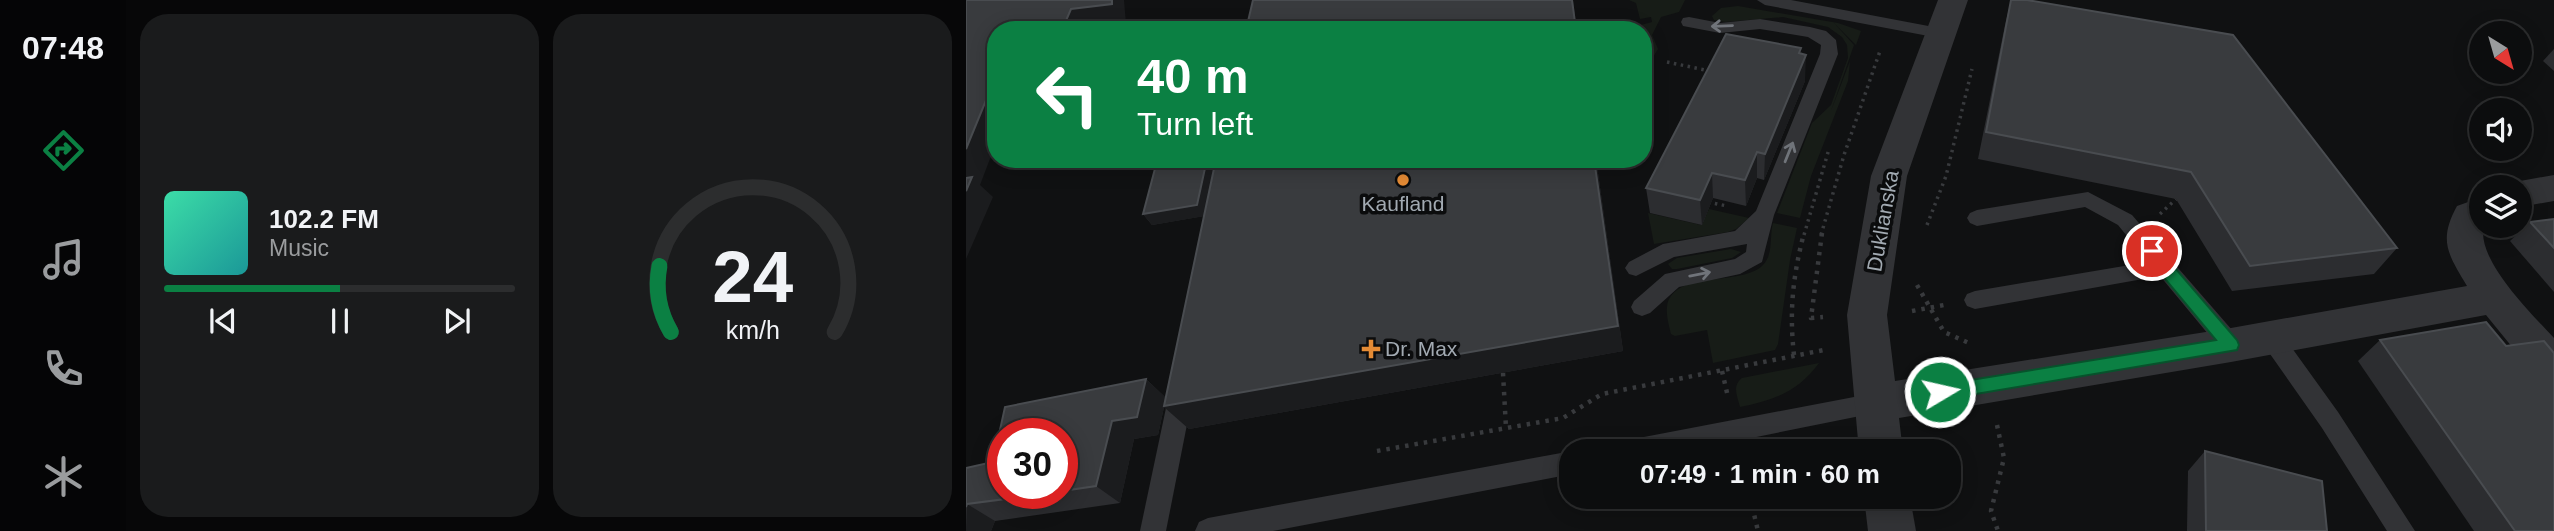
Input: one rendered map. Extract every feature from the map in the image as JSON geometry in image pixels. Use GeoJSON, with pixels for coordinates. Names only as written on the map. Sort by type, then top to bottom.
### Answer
{"type":"FeatureCollection","features":[{"type":"Feature","properties":{"kind":"street","name":"Duklianska"},"geometry":{"type":"LineString","coordinates":[[1879,439],[1867,315],[1889,176],[1946,16]]}},
{"type":"Feature","properties":{"kind":"street"},"geometry":{"type":"LineString","coordinates":[[2532,192],[2554,188]]}},
{"type":"Feature","properties":{"kind":"street"},"geometry":{"type":"LineString","coordinates":[[2469,218],[2464,231],[2472,261],[2496,297],[2554,368]]}},
{"type":"Feature","properties":{"kind":"street"},"geometry":{"type":"LineString","coordinates":[[1875,403],[2231,345],[2496,297]]}},
{"type":"Feature","properties":{"kind":"street"},"geometry":{"type":"LineString","coordinates":[[1889,509],[1892,531]]}},
{"type":"Feature","properties":{"kind":"lane"},"geometry":{"type":"LineString","coordinates":[[1765,0],[1946,16]]}},
{"type":"Feature","properties":{"kind":"lane"},"geometry":{"type":"LineString","coordinates":[[1642,306],[1673,280],[1748,262],[1755,256],[1764,215],[1829,54],[1830,44],[1820,35],[1810,32],[1760,24],[1720,27],[1689,22]]}},
{"type":"Feature","properties":{"kind":"lane"},"geometry":{"type":"LineString","coordinates":[[1977,218],[2088,200],[2125,220],[2231,345]]}},
{"type":"Feature","properties":{"kind":"lane"},"geometry":{"type":"LineString","coordinates":[[1636,268],[1670,250],[1741,238],[1764,215]]}},
{"type":"Feature","properties":{"kind":"lane"},"geometry":{"type":"LineString","coordinates":[[1975,300],[2165,267]]}},
{"type":"Feature","properties":{"kind":"lane"},"geometry":{"type":"LineString","coordinates":[[2271,337],[2330,420],[2402,531]]}},
{"type":"Feature","properties":{"kind":"lane"},"geometry":{"type":"LineString","coordinates":[[1153,531],[1186,372]]}},
{"type":"Feature","properties":{"kind":"lane"},"geometry":{"type":"LineString","coordinates":[[1690,439],[1875,403]]}},
{"type":"Feature","properties":{"kind":"lane"},"geometry":{"type":"LineString","coordinates":[[1208,531],[1559,464]]}},
{"type":"Feature","properties":{"kind":"path"},"geometry":{"type":"LineString","coordinates":[[1667,62],[1714,72],[1708,83]]}},
{"type":"Feature","properties":{"kind":"path"},"geometry":{"type":"LineString","coordinates":[[1923,235],[1946,176],[1974,62]]}},
{"type":"Feature","properties":{"kind":"path"},"geometry":{"type":"LineString","coordinates":[[1696,200],[1806,224],[1789,320],[1794,355]]}},
{"type":"Feature","properties":{"kind":"path"},"geometry":{"type":"LineString","coordinates":[[1917,273],[1917,286],[1944,332]]}},
{"type":"Feature","properties":{"kind":"path"},"geometry":{"type":"LineString","coordinates":[[1377,451],[1563,418],[1602,394],[1824,351]]}},
{"type":"Feature","properties":{"kind":"path"},"geometry":{"type":"LineString","coordinates":[[1503,373],[1506,428]]}},
{"type":"Feature","properties":{"kind":"path"},"geometry":{"type":"LineString","coordinates":[[1753,509],[1758,531]]}},
{"type":"Feature","properties":{"kind":"shaded area"},"geometry":{"type":"Polygon","coordinates":[[[1629,0],[1685,0],[1679,12],[1661,17],[1652,35],[1651,17],[1640,19],[1636,3],[1629,0]]]}},
{"type":"Feature","properties":{"kind":"shaded area"},"geometry":{"type":"Polygon","coordinates":[[[1738,6],[1838,23],[1861,31],[1856,45],[1834,23],[1854,45],[1831,111],[1850,61],[1848,81],[1811,176],[1800,218],[1777,213],[1812,123],[1831,105],[1848,58],[1847,45],[1842,37],[1828,27],[1783,17],[1725,22],[1714,20],[1712,16],[1721,8],[1738,6]]]}},
{"type":"Feature","properties":{"kind":"shaded area"},"geometry":{"type":"Polygon","coordinates":[[[1652,35],[1658,49],[1652,59],[1652,35]]]}},
{"type":"Feature","properties":{"kind":"shaded area"},"geometry":{"type":"Polygon","coordinates":[[[1709,209],[1749,218],[1728,232],[1654,244],[1648,213],[1701,225],[1709,209]]]}},
{"type":"Feature","properties":{"kind":"shaded area"},"geometry":{"type":"Polygon","coordinates":[[[1773,223],[1797,228],[1778,344],[1775,350],[1713,363],[1707,330],[1675,336],[1671,334],[1667,307],[1672,295],[1694,283],[1740,276],[1763,265],[1770,250],[1773,223]]]}},
{"type":"Feature","properties":{"kind":"shaded area"},"geometry":{"type":"Polygon","coordinates":[[[1731,249],[1741,252],[1732,258],[1677,269],[1672,269],[1668,264],[1677,258],[1731,249]]]}},
{"type":"Feature","properties":{"kind":"shaded area"},"geometry":{"type":"Polygon","coordinates":[[[1819,363],[1794,388],[1763,402],[1740,407],[1736,388],[1742,378],[1819,363]]]}},
{"type":"Feature","properties":{"kind":"building"},"geometry":{"type":"Polygon","coordinates":[[[966,0],[1112,0],[1112,4],[1071,9],[1066,21],[987,21],[987,98],[966,149],[966,0]]]}},
{"type":"Feature","properties":{"kind":"building"},"geometry":{"type":"Polygon","coordinates":[[[1253,0],[1572,0],[1575,21],[1248,21],[1253,0]]]}},
{"type":"Feature","properties":{"kind":"building"},"geometry":{"type":"Polygon","coordinates":[[[2011,0],[2027,0],[2233,35],[2397,248],[2250,266],[2191,172],[1986,132],[2011,0]]]}},
{"type":"Feature","properties":{"kind":"building"},"geometry":{"type":"Polygon","coordinates":[[[1726,34],[1801,48],[1799,53],[1806,55],[1765,154],[1757,152],[1745,180],[1712,173],[1700,200],[1646,188],[1726,34]]]}},
{"type":"Feature","properties":{"kind":"building"},"geometry":{"type":"Polygon","coordinates":[[[1155,168],[1205,168],[1197,205],[1143,214],[1155,168]]]}},
{"type":"Feature","properties":{"kind":"building"},"geometry":{"type":"Polygon","coordinates":[[[1214,168],[1595,168],[1618,326],[1164,406],[1214,168]]]}},
{"type":"Feature","properties":{"kind":"building"},"geometry":{"type":"Polygon","coordinates":[[[972,177],[966,191],[966,178],[972,177]]]}},
{"type":"Feature","properties":{"kind":"building"},"geometry":{"type":"Polygon","coordinates":[[[2554,219],[2554,248],[2532,224],[2532,222],[2554,219]]]}},
{"type":"Feature","properties":{"kind":"building"},"geometry":{"type":"Polygon","coordinates":[[[2486,322],[2506,346],[2544,341],[2554,353],[2554,531],[2515,531],[2380,340],[2486,322]]]}},
{"type":"Feature","properties":{"kind":"building"},"geometry":{"type":"Polygon","coordinates":[[[1146,379],[1137,417],[1112,421],[1096,486],[1078,489],[1078,418],[1003,418],[1005,407],[1146,379]]]}},
{"type":"Feature","properties":{"kind":"building"},"geometry":{"type":"Polygon","coordinates":[[[2205,451],[2322,481],[2327,531],[2206,531],[2205,451]]]}},
{"type":"Feature","properties":{"kind":"building"},"geometry":{"type":"Polygon","coordinates":[[[987,463],[987,501],[967,504],[966,507],[966,468],[987,463]]]}},
{"type":"Feature","properties":{"kind":"place","name":"Kaufland"},"geometry":{"type":"Point","coordinates":[1403,180]}},
{"type":"Feature","properties":{"kind":"place","name":"Dr. Max"},"geometry":{"type":"Point","coordinates":[1371,349]}},
{"type":"Feature","properties":{"kind":"route"},"geometry":{"type":"LineString","coordinates":[[1940,392],[2231,345],[2152,251]]}}]}
